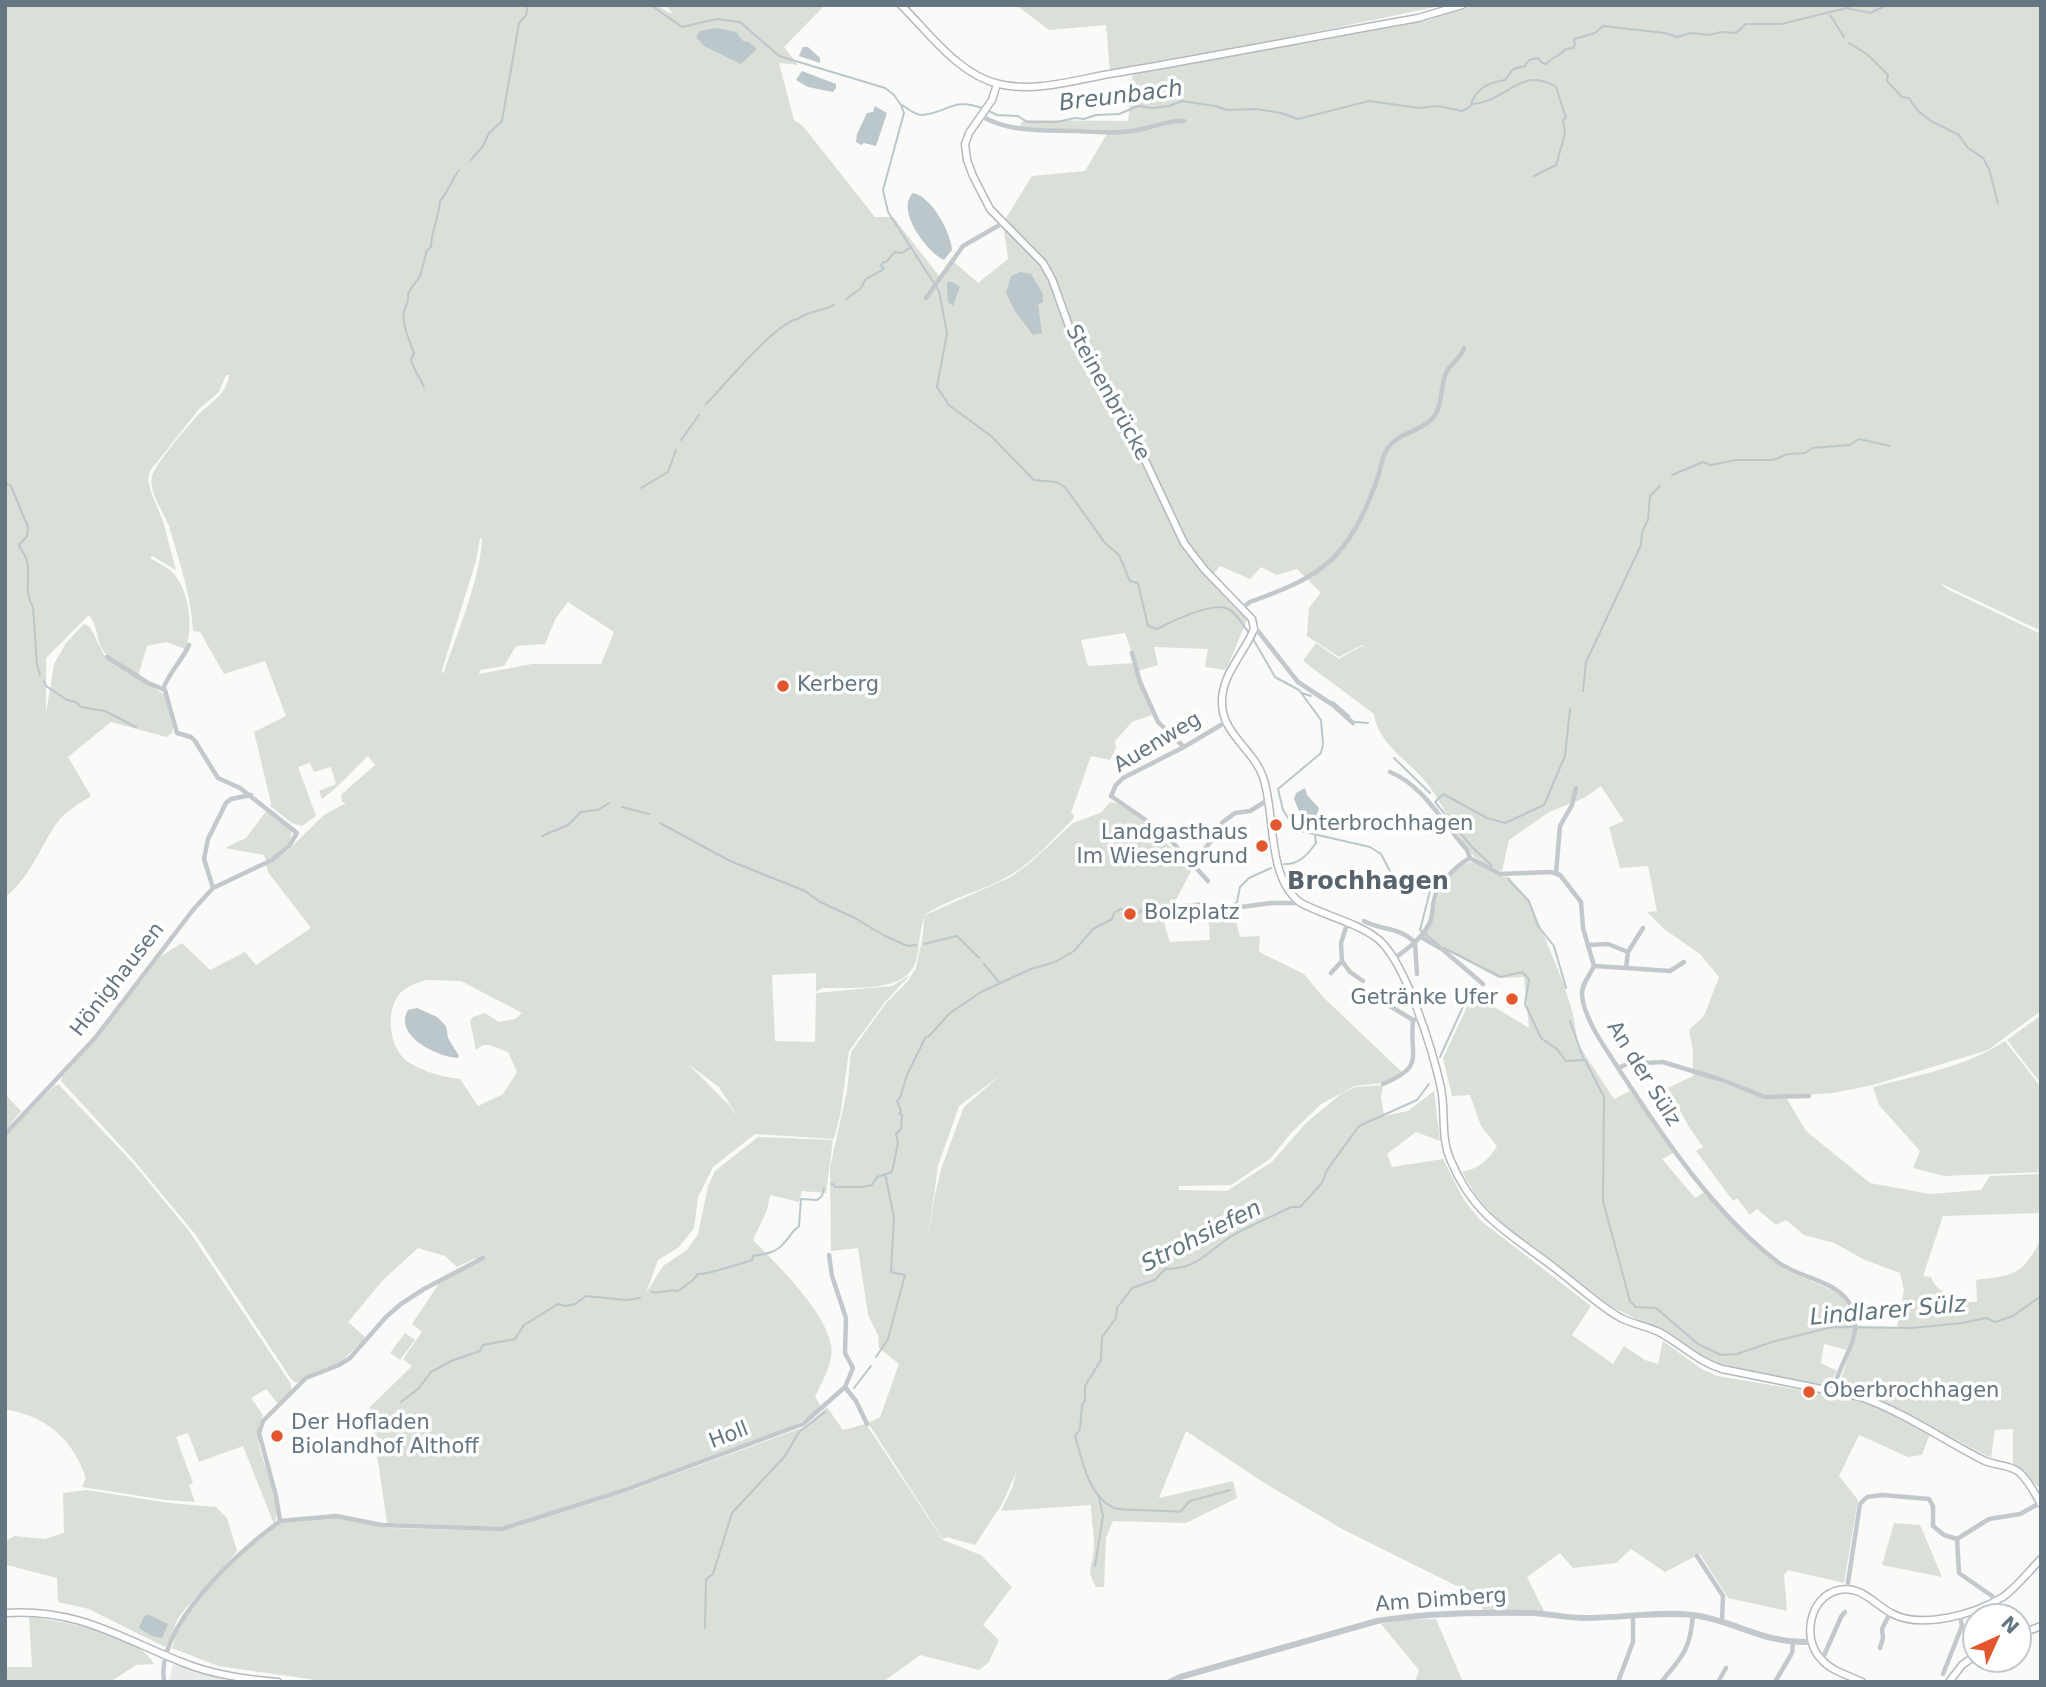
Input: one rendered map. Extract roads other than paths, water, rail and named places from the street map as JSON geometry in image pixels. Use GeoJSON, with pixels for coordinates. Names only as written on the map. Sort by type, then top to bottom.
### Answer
{"type":"FeatureCollection","features":[{"type":"Feature","properties":{"kind":"main road"},"geometry":{"type":"LineString","coordinates":[[901,5],[962,66],[998,84],[1017,87],[1037,86],[1418,18],[1462,5]]}},
{"type":"Feature","properties":{"kind":"main road","name":"Steinenbrücke"},"geometry":{"type":"LineString","coordinates":[[998,84],[967,138],[967,160],[981,192],[990,209],[1043,263],[1052,279],[1070,329],[1111,392],[1184,543],[1204,569],[1242,608],[1254,627]]}},
{"type":"Feature","properties":{"kind":"main road"},"geometry":{"type":"LineString","coordinates":[[1254,627],[1232,669],[1222,694],[1222,707],[1226,722],[1257,764],[1263,777],[1284,882],[1301,903],[1377,938],[1395,958],[1404,974],[1416,1019],[1441,1089],[1443,1130],[1448,1155],[1465,1191],[1484,1214],[1612,1312],[1625,1320],[1661,1333],[1704,1363],[1861,1397],[1888,1407],[1984,1460],[2015,1470],[2027,1481],[2040,1504]]}},
{"type":"Feature","properties":{"kind":"main road"},"geometry":{"type":"LineString","coordinates":[[1862,1682],[1829,1667],[1811,1642],[1811,1624],[1820,1601],[1833,1591],[1847,1589],[1864,1594],[1890,1613],[1920,1621],[1960,1614],[1995,1601],[2010,1591],[2041,1559]]}},
{"type":"Feature","properties":{"kind":"main road"},"geometry":{"type":"LineString","coordinates":[[5,1613],[34,1612],[74,1618],[217,1673],[278,1682]]}},
{"type":"Feature","properties":{"kind":"main road"},"geometry":{"type":"LineString","coordinates":[[1949,1682],[1962,1665]]}},
{"type":"Feature","properties":{"kind":"street"},"geometry":{"type":"LineString","coordinates":[[984,112],[992,122],[1024,131],[1112,134],[1142,130],[1173,120],[1184,121]]}},
{"type":"Feature","properties":{"kind":"street"},"geometry":{"type":"LineString","coordinates":[[926,298],[962,246],[1003,223]]}},
{"type":"Feature","properties":{"kind":"street"},"geometry":{"type":"LineString","coordinates":[[1242,608],[1250,602],[1312,576],[1340,553],[1363,514],[1385,452],[1397,438],[1425,424],[1436,415],[1445,374],[1464,348]]}},
{"type":"Feature","properties":{"kind":"street"},"geometry":{"type":"LineString","coordinates":[[1254,627],[1298,682],[1333,705],[1353,723]]}},
{"type":"Feature","properties":{"kind":"street"},"geometry":{"type":"LineString","coordinates":[[107,657],[148,683],[163,689],[169,674],[185,655],[189,645]]}},
{"type":"Feature","properties":{"kind":"street"},"geometry":{"type":"LineString","coordinates":[[1132,653],[1140,682],[1158,722],[1184,747]]}},
{"type":"Feature","properties":{"kind":"street","name":"Hönighausen"},"geometry":{"type":"LineString","coordinates":[[5,1133],[94,1038],[213,888],[272,860],[289,846],[297,833],[251,795],[218,778],[195,741],[177,733],[163,689]]}},
{"type":"Feature","properties":{"kind":"street","name":"Auenweg"},"geometry":{"type":"LineString","coordinates":[[1192,863],[1163,832],[1111,796],[1123,778],[1226,722]]}},
{"type":"Feature","properties":{"kind":"street"},"geometry":{"type":"LineString","coordinates":[[1390,772],[1420,793],[1467,850],[1470,858],[1500,874],[1560,875],[1581,902],[1583,928],[1594,966],[1670,971],[1684,962]]}},
{"type":"Feature","properties":{"kind":"street"},"geometry":{"type":"LineString","coordinates":[[1556,873],[1560,827],[1572,805],[1576,788]]}},
{"type":"Feature","properties":{"kind":"street"},"geometry":{"type":"LineString","coordinates":[[213,888],[204,859],[208,839],[226,803],[231,799],[251,795]]}},
{"type":"Feature","properties":{"kind":"street"},"geometry":{"type":"LineString","coordinates":[[1208,881],[1192,863],[1223,822],[1235,813],[1250,811],[1268,800]]}},
{"type":"Feature","properties":{"kind":"street"},"geometry":{"type":"LineString","coordinates":[[1395,958],[1421,937],[1431,920],[1438,889],[1470,858]]}},
{"type":"Feature","properties":{"kind":"street"},"geometry":{"type":"LineString","coordinates":[[1176,909],[1219,909],[1270,902],[1301,903]]}},
{"type":"Feature","properties":{"kind":"street"},"geometry":{"type":"LineString","coordinates":[[1364,921],[1393,928],[1405,933],[1415,942],[1417,975]]}},
{"type":"Feature","properties":{"kind":"street"},"geometry":{"type":"LineString","coordinates":[[1348,924],[1340,943],[1342,961],[1350,972],[1363,981]]}},
{"type":"Feature","properties":{"kind":"street"},"geometry":{"type":"LineString","coordinates":[[1626,968],[1628,952],[1643,928]]}},
{"type":"Feature","properties":{"kind":"street"},"geometry":{"type":"LineString","coordinates":[[1421,937],[1442,949],[1483,984]]}},
{"type":"Feature","properties":{"kind":"street"},"geometry":{"type":"LineString","coordinates":[[1589,945],[1608,944],[1628,952]]}},
{"type":"Feature","properties":{"kind":"street"},"geometry":{"type":"LineString","coordinates":[[1331,973],[1342,961]]}},
{"type":"Feature","properties":{"kind":"street","name":"An der Sülz"},"geometry":{"type":"LineString","coordinates":[[1594,966],[1582,989],[1582,997],[1598,1037],[1666,1140],[1739,1227],[1780,1263],[1841,1292],[1848,1299],[1855,1314]]}},
{"type":"Feature","properties":{"kind":"street"},"geometry":{"type":"LineString","coordinates":[[1383,1084],[1404,1074],[1411,1066],[1414,1059],[1416,1019],[1385,1003]]}},
{"type":"Feature","properties":{"kind":"street"},"geometry":{"type":"LineString","coordinates":[[1618,1068],[1627,1064],[1663,1062],[1722,1080],[1765,1097],[1809,1096]]}},
{"type":"Feature","properties":{"kind":"street"},"geometry":{"type":"LineString","coordinates":[[829,1255],[832,1276],[844,1307],[845,1353],[853,1368],[845,1387],[856,1401],[867,1424]]}},
{"type":"Feature","properties":{"kind":"street"},"geometry":{"type":"LineString","coordinates":[[164,1682],[166,1655],[188,1609],[240,1552],[280,1521],[259,1433],[263,1421],[306,1378],[350,1358],[401,1304],[483,1258]]}},
{"type":"Feature","properties":{"kind":"street"},"geometry":{"type":"LineString","coordinates":[[1833,1391],[1854,1330],[1855,1314],[1895,1303]]}},
{"type":"Feature","properties":{"kind":"street","name":"Holl"},"geometry":{"type":"LineString","coordinates":[[280,1521],[336,1516],[382,1525],[502,1529],[708,1461],[803,1424],[845,1387]]}},
{"type":"Feature","properties":{"kind":"street"},"geometry":{"type":"LineString","coordinates":[[1847,1589],[1860,1504],[1867,1497],[1882,1495],[1929,1499],[1933,1506],[1933,1526],[1944,1535],[1957,1539],[1989,1519],[2020,1514],[2040,1504]]}},
{"type":"Feature","properties":{"kind":"street"},"geometry":{"type":"LineString","coordinates":[[1957,1539],[1959,1573],[1992,1596],[1995,1601]]}},
{"type":"Feature","properties":{"kind":"street"},"geometry":{"type":"LineString","coordinates":[[1697,1556],[1723,1597],[1722,1620]]}},
{"type":"Feature","properties":{"kind":"street"},"geometry":{"type":"LineString","coordinates":[[1822,1660],[1845,1612]]}},
{"type":"Feature","properties":{"kind":"street","name":"Am Dimberg"},"geometry":{"type":"LineString","coordinates":[[1170,1682],[1377,1621],[1400,1617],[1515,1613],[1587,1618],[1669,1613],[1722,1620],[1756,1635],[1793,1643],[1811,1642]]}},
{"type":"Feature","properties":{"kind":"street"},"geometry":{"type":"LineString","coordinates":[[1880,1648],[1882,1629],[1890,1613]]}},
{"type":"Feature","properties":{"kind":"street"},"geometry":{"type":"LineString","coordinates":[[1942,1674],[1962,1626],[1960,1614]]}},
{"type":"Feature","properties":{"kind":"street"},"geometry":{"type":"LineString","coordinates":[[1618,1682],[1633,1642],[1632,1615]]}},
{"type":"Feature","properties":{"kind":"street"},"geometry":{"type":"LineString","coordinates":[[1661,1682],[1684,1655],[1689,1644],[1693,1615]]}},
{"type":"Feature","properties":{"kind":"street"},"geometry":{"type":"LineString","coordinates":[[1775,1682],[1792,1653],[1793,1643]]}},
{"type":"Feature","properties":{"kind":"street"},"geometry":{"type":"LineString","coordinates":[[1717,1682],[1726,1668]]}},
{"type":"Feature","properties":{"kind":"waterway"},"geometry":{"type":"LineString","coordinates":[[471,160],[483,146],[489,133],[502,121],[519,23],[526,15],[528,5]]}},
{"type":"Feature","properties":{"kind":"waterway","name":"Lindlarer Sülz"},"geometry":{"type":"LineString","coordinates":[[651,5],[682,27],[717,19],[740,22],[779,56],[885,88],[894,95],[904,113],[883,190],[888,212],[939,291],[947,333],[937,387],[949,405],[991,436],[1034,480],[1056,482],[1065,487],[1105,543],[1119,555],[1130,581],[1138,583],[1148,626],[1157,629],[1191,614],[1219,607],[1233,612],[1249,633]]}},
{"type":"Feature","properties":{"kind":"waterway","name":"Breunbach"},"geometry":{"type":"LineString","coordinates":[[987,110],[997,115],[1018,116],[1027,122],[1084,119],[1096,115],[1119,114],[1138,106],[1153,108],[1182,101],[1227,110],[1256,109],[1298,119],[1369,101],[1419,108],[1438,106],[1462,111],[1470,107],[1475,95],[1483,88],[1505,80],[1513,69],[1538,58],[1546,64],[1566,49],[1573,48],[1574,39],[1595,33],[1603,26],[1665,33],[1677,37],[1691,33],[1710,35],[1721,32],[1736,33],[1746,24],[1781,24],[1847,8],[1870,13],[1887,5]]}},
{"type":"Feature","properties":{"kind":"waterway"},"geometry":{"type":"LineString","coordinates":[[1830,15],[1844,37]]}},
{"type":"Feature","properties":{"kind":"waterway"},"geometry":{"type":"LineString","coordinates":[[1849,43],[1868,55],[1888,75],[1887,81],[1902,97],[1909,98],[1917,110],[1931,121],[1959,135],[1968,148],[1983,158],[1989,169],[1998,203]]}},
{"type":"Feature","properties":{"kind":"waterway"},"geometry":{"type":"LineString","coordinates":[[1472,104],[1484,102],[1523,82],[1544,81],[1556,87],[1566,118],[1563,120],[1565,134],[1556,165],[1534,176]]}},
{"type":"Feature","properties":{"kind":"waterway","name":"Breunbach"},"geometry":{"type":"LineString","coordinates":[[902,105],[922,115],[964,104],[982,108]]}},
{"type":"Feature","properties":{"kind":"waterway"},"geometry":{"type":"LineString","coordinates":[[424,387],[411,360],[414,353],[403,316],[408,293],[420,276],[427,250],[431,247],[440,201],[459,170]]}},
{"type":"Feature","properties":{"kind":"waterway"},"geometry":{"type":"LineString","coordinates":[[846,299],[860,289],[866,279],[884,269],[881,266],[883,262],[895,252],[902,253],[911,247]]}},
{"type":"Feature","properties":{"kind":"waterway"},"geometry":{"type":"LineString","coordinates":[[706,404],[778,330],[789,322],[834,305]]}},
{"type":"Feature","properties":{"kind":"waterway"},"geometry":{"type":"LineString","coordinates":[[681,440],[699,415]]}},
{"type":"Feature","properties":{"kind":"waterway"},"geometry":{"type":"LineString","coordinates":[[1672,475],[1703,462],[1711,465],[1736,460],[1773,460],[1788,454],[1805,453],[1812,448],[1850,445],[1859,439],[1890,446]]}},
{"type":"Feature","properties":{"kind":"waterway"},"geometry":{"type":"LineString","coordinates":[[641,488],[668,472],[676,450]]}},
{"type":"Feature","properties":{"kind":"waterway"},"geometry":{"type":"LineString","coordinates":[[5,483],[11,486],[28,527],[27,536],[19,545],[28,567],[28,589],[33,607],[40,675]]}},
{"type":"Feature","properties":{"kind":"waterway"},"geometry":{"type":"LineString","coordinates":[[1583,691],[1586,662],[1641,545],[1642,532],[1648,520],[1650,496],[1660,486]]}},
{"type":"Feature","properties":{"kind":"waterway","name":"Lindlarer Sülz"},"geometry":{"type":"LineString","coordinates":[[1252,637],[1275,677],[1299,690],[1321,720],[1321,753],[1278,789],[1283,810],[1296,830],[1370,847],[1381,854],[1393,877],[1426,882],[1431,887],[1420,930],[1439,945]]}},
{"type":"Feature","properties":{"kind":"waterway"},"geometry":{"type":"LineString","coordinates":[[44,681],[46,686],[67,700],[76,702],[81,707],[105,711],[136,727]]}},
{"type":"Feature","properties":{"kind":"waterway","name":"Lindlarer Sülz"},"geometry":{"type":"LineString","coordinates":[[1302,693],[1311,696]]}},
{"type":"Feature","properties":{"kind":"waterway"},"geometry":{"type":"LineString","coordinates":[[1333,702],[1349,716]]}},
{"type":"Feature","properties":{"kind":"waterway"},"geometry":{"type":"LineString","coordinates":[[1492,866],[1471,846],[1435,802],[1443,794],[1487,818],[1505,823],[1544,805],[1565,756],[1570,709]]}},
{"type":"Feature","properties":{"kind":"waterway"},"geometry":{"type":"LineString","coordinates":[[1355,722],[1368,723]]}},
{"type":"Feature","properties":{"kind":"waterway"},"geometry":{"type":"LineString","coordinates":[[1394,758],[1430,793]]}},
{"type":"Feature","properties":{"kind":"waterway"},"geometry":{"type":"LineString","coordinates":[[542,836],[568,825],[581,812],[598,810],[609,803]]}},
{"type":"Feature","properties":{"kind":"waterway"},"geometry":{"type":"LineString","coordinates":[[622,807],[649,814]]}},
{"type":"Feature","properties":{"kind":"waterway"},"geometry":{"type":"LineString","coordinates":[[660,823],[730,861],[805,891],[820,902],[883,935],[908,946],[916,945]]}},
{"type":"Feature","properties":{"kind":"waterway"},"geometry":{"type":"LineString","coordinates":[[1284,864],[1299,861],[1306,855],[1316,843],[1315,836]]}},
{"type":"Feature","properties":{"kind":"waterway"},"geometry":{"type":"LineString","coordinates":[[1180,905],[1233,905],[1237,902],[1240,887],[1249,878],[1271,868]]}},
{"type":"Feature","properties":{"kind":"waterway"},"geometry":{"type":"LineString","coordinates":[[1508,879],[1529,901],[1538,926],[1554,946],[1566,988]]}},
{"type":"Feature","properties":{"kind":"waterway"},"geometry":{"type":"LineString","coordinates":[[831,1184],[835,1187],[862,1187],[872,1185],[877,1177],[892,1172],[898,1143],[896,1134],[901,1129],[902,1115],[899,1114],[901,1111],[897,1101],[925,1038],[950,1013],[981,992],[1031,969],[1055,962],[1074,951],[1093,929],[1112,919],[1114,913],[1121,909],[1139,913],[1142,910],[1150,912],[1154,909],[1171,908]]}},
{"type":"Feature","properties":{"kind":"waterway"},"geometry":{"type":"LineString","coordinates":[[924,944],[957,936],[979,958]]}},
{"type":"Feature","properties":{"kind":"waterway","name":"Lindlarer Sülz"},"geometry":{"type":"LineString","coordinates":[[1444,948],[1501,977],[1522,972],[1529,979],[1525,1004],[1541,1038],[1557,1049],[1566,1061],[1585,1060],[1604,1097],[1603,1201],[1630,1301],[1636,1307],[1656,1308],[1698,1344],[1721,1355],[1737,1354],[1775,1341],[1833,1327],[1912,1328],[1986,1318],[1995,1322],[2013,1316],[2041,1296]]}},
{"type":"Feature","properties":{"kind":"waterway"},"geometry":{"type":"LineString","coordinates":[[984,964],[999,982]]}},
{"type":"Feature","properties":{"kind":"waterway","name":"Strohsiefen"},"geometry":{"type":"LineString","coordinates":[[1440,1057],[1471,989]]}},
{"type":"Feature","properties":{"kind":"waterway"},"geometry":{"type":"LineString","coordinates":[[1570,1021],[1584,1060]]}},
{"type":"Feature","properties":{"kind":"waterway","name":"Strohsiefen"},"geometry":{"type":"LineString","coordinates":[[1230,1490],[1190,1501],[1180,1512],[1114,1508],[1098,1495],[1088,1477],[1075,1436],[1080,1429],[1085,1386],[1101,1360],[1102,1337],[1116,1318],[1117,1308],[1132,1288],[1155,1280],[1165,1269],[1195,1263],[1232,1236],[1291,1207],[1300,1207],[1322,1183],[1327,1170],[1359,1126],[1417,1100],[1429,1084]]}},
{"type":"Feature","properties":{"kind":"waterway"},"geometry":{"type":"LineString","coordinates":[[876,1357],[888,1339],[905,1275],[891,1272],[894,1217],[885,1174]]}},
{"type":"Feature","properties":{"kind":"waterway"},"geometry":{"type":"LineString","coordinates":[[651,1292],[678,1291],[698,1274],[741,1264],[752,1260],[753,1256],[777,1249],[799,1226],[801,1199],[817,1200],[822,1196],[824,1188]]}},
{"type":"Feature","properties":{"kind":"waterway"},"geometry":{"type":"LineString","coordinates":[[401,1402],[418,1389],[431,1372],[451,1361],[480,1351],[483,1345],[515,1339],[524,1325],[558,1304],[575,1304],[586,1296],[627,1300],[640,1298]]}},
{"type":"Feature","properties":{"kind":"waterway"},"geometry":{"type":"LineString","coordinates":[[854,1388],[871,1366]]}},
{"type":"Feature","properties":{"kind":"waterway"},"geometry":{"type":"LineString","coordinates":[[705,1628],[706,1579],[713,1574],[732,1513],[785,1456],[799,1432],[825,1412]]}},
{"type":"Feature","properties":{"kind":"waterway"},"geometry":{"type":"LineString","coordinates":[[1095,1566],[1103,1516],[1099,1498]]}},
{"type":"Feature","properties":{"kind":"place","name":"Kerberg"},"geometry":{"type":"Point","coordinates":[783,686]}},
{"type":"Feature","properties":{"kind":"place","name":"Unterbrochhagen"},"geometry":{"type":"Point","coordinates":[1276,825]}},
{"type":"Feature","properties":{"kind":"place","name":"Landgasthaus Im Wiesengrund"},"geometry":{"type":"Point","coordinates":[1262,846]}},
{"type":"Feature","properties":{"kind":"place","name":"Bolzplatz"},"geometry":{"type":"Point","coordinates":[1130,914]}},
{"type":"Feature","properties":{"kind":"place","name":"Getränke Ufer"},"geometry":{"type":"Point","coordinates":[1512,999]}},
{"type":"Feature","properties":{"kind":"place","name":"Oberbrochhagen"},"geometry":{"type":"Point","coordinates":[1809,1392]}},
{"type":"Feature","properties":{"kind":"place","name":"Der Hofladen Biolandhof Althoff"},"geometry":{"type":"Point","coordinates":[277,1436]}},
{"type":"Feature","properties":{"kind":"district","name":"Brochhagen"},"geometry":{"type":"Point","coordinates":[1368,883]}}]}
